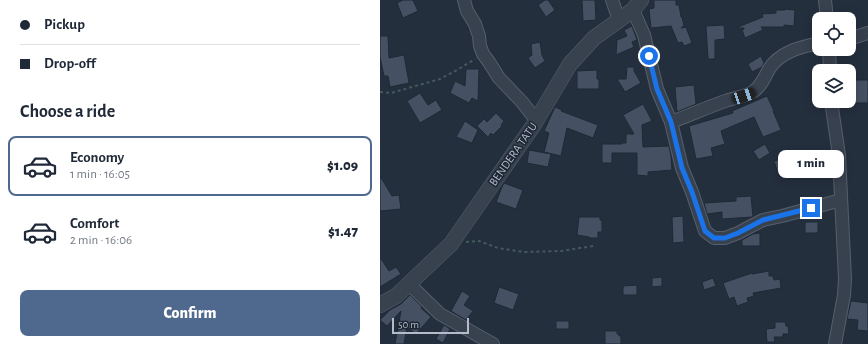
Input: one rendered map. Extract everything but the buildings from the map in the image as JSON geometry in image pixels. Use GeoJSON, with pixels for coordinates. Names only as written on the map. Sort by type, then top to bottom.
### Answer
{"type":"FeatureCollection","features":[{"type":"Feature","properties":{"kind":"street"},"geometry":{"type":"LineString","coordinates":[[464,0],[479,36],[483,54],[499,78],[522,102],[536,120]]}},
{"type":"Feature","properties":{"kind":"street"},"geometry":{"type":"LineString","coordinates":[[612,0],[619,20]]}},
{"type":"Feature","properties":{"kind":"street"},"geometry":{"type":"LineString","coordinates":[[825,0],[826,12]]}},
{"type":"Feature","properties":{"kind":"street"},"geometry":{"type":"LineString","coordinates":[[637,5],[657,89],[671,122],[682,168],[705,231],[714,238],[725,238],[763,220],[841,200]]}},
{"type":"Feature","properties":{"kind":"street","name":"BENDERA TATU"},"geometry":{"type":"LineString","coordinates":[[380,305],[396,296],[451,244],[536,120],[570,64],[594,38],[637,5]]}},
{"type":"Feature","properties":{"kind":"street"},"geometry":{"type":"LineString","coordinates":[[856,36],[868,32]]}},
{"type":"Feature","properties":{"kind":"street"},"geometry":{"type":"LineString","coordinates":[[671,122],[728,100],[752,93],[759,86],[771,67],[784,54],[812,45]]}},
{"type":"Feature","properties":{"kind":"street"},"geometry":{"type":"LineString","coordinates":[[832,108],[839,156],[845,279],[844,294],[835,344]]}},
{"type":"Feature","properties":{"kind":"street"},"geometry":{"type":"LineString","coordinates":[[409,284],[440,314],[493,344]]}},
{"type":"Feature","properties":{"kind":"path"},"geometry":{"type":"LineString","coordinates":[[380,92],[391,93],[440,78],[457,70],[483,54]]}},
{"type":"Feature","properties":{"kind":"path"},"geometry":{"type":"LineString","coordinates":[[451,244],[479,242],[498,248],[524,252],[561,251],[593,246]]}},
{"type":"Feature","properties":{"kind":"route"},"geometry":{"type":"LineString","coordinates":[[649,56],[657,89],[671,122],[682,168],[705,231],[714,238],[725,238],[763,220],[811,208]]}}]}
